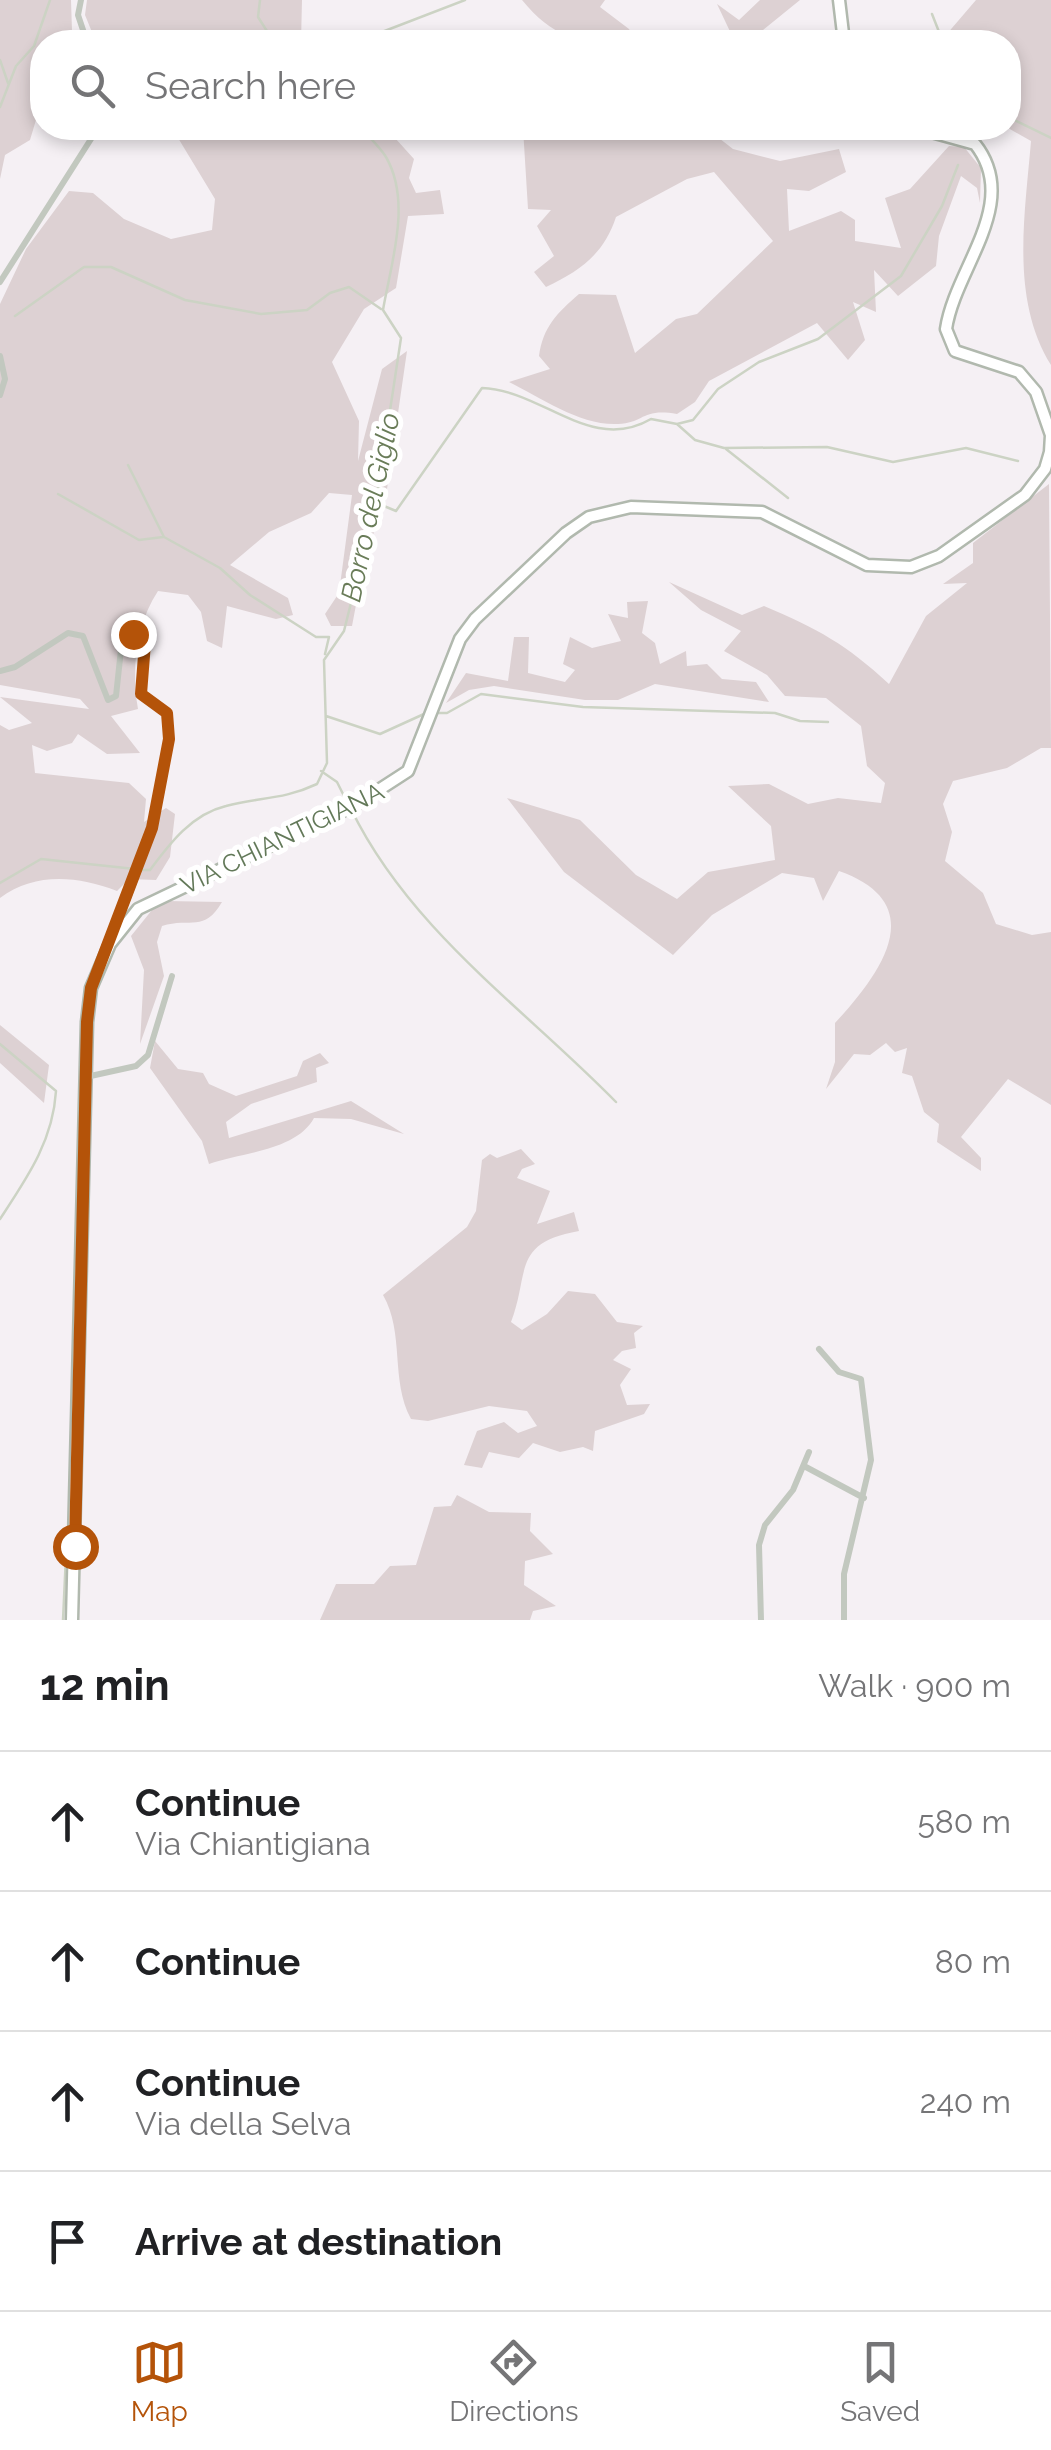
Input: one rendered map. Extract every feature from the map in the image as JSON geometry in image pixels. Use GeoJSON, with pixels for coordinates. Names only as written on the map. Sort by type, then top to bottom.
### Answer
{"type":"FeatureCollection","features":[{"type":"Feature","properties":{"kind":"main road"},"geometry":{"type":"LineString","coordinates":[[839,0],[843,30]]}},
{"type":"Feature","properties":{"kind":"main road","name":"VIA CHIANTIGIANA"},"geometry":{"type":"LineString","coordinates":[[72,1620],[91,988],[110,944],[138,909],[357,804],[408,771],[428,726],[450,658],[475,619],[566,533],[590,517],[631,507],[762,512],[846,558],[867,565],[911,566],[939,556],[1025,495],[1045,469],[1050,428],[1025,377],[1000,364],[964,357],[949,343],[948,315],[992,205],[991,170],[975,144],[960,140]]}},
{"type":"Feature","properties":{"kind":"street"},"geometry":{"type":"LineString","coordinates":[[81,0],[78,15],[83,30]]}},
{"type":"Feature","properties":{"kind":"street"},"geometry":{"type":"LineString","coordinates":[[0,282],[90,140]]}},
{"type":"Feature","properties":{"kind":"street"},"geometry":{"type":"LineString","coordinates":[[0,356],[6,380],[0,395]]}},
{"type":"Feature","properties":{"kind":"street"},"geometry":{"type":"LineString","coordinates":[[0,671],[16,667],[68,633],[83,636],[108,700],[116,696],[122,640],[140,636],[145,643],[141,694],[167,713],[169,739],[141,864],[110,944]]}},
{"type":"Feature","properties":{"kind":"street"},"geometry":{"type":"LineString","coordinates":[[86,1077],[136,1066],[148,1055],[172,976]]}},
{"type":"Feature","properties":{"kind":"street"},"geometry":{"type":"LineString","coordinates":[[819,1349],[839,1372],[860,1379],[871,1460],[844,1574],[844,1620]]}},
{"type":"Feature","properties":{"kind":"street"},"geometry":{"type":"LineString","coordinates":[[761,1620],[759,1545],[766,1525],[793,1490],[810,1452]]}},
{"type":"Feature","properties":{"kind":"street"},"geometry":{"type":"LineString","coordinates":[[804,1466],[864,1498]]}},
{"type":"Feature","properties":{"kind":"shaded area"},"geometry":{"type":"Polygon","coordinates":[[[0,0],[71,0],[72,30],[30,30],[30,140],[5,155],[0,179],[0,0]]]}},
{"type":"Feature","properties":{"kind":"shaded area"},"geometry":{"type":"Polygon","coordinates":[[[87,0],[302,0],[301,30],[91,30],[85,15],[87,0]]]}},
{"type":"Feature","properties":{"kind":"shaded area"},"geometry":{"type":"Polygon","coordinates":[[[522,0],[605,0],[600,7],[630,30],[556,30],[522,0]]]}},
{"type":"Feature","properties":{"kind":"shaded area"},"geometry":{"type":"Polygon","coordinates":[[[760,0],[800,0],[763,30],[729,30],[717,4],[739,20],[760,0]]]}},
{"type":"Feature","properties":{"kind":"shaded area"},"geometry":{"type":"Polygon","coordinates":[[[976,0],[1051,0],[1051,365],[1038,339],[1025,285],[1024,227],[1031,141],[1021,135],[1021,30],[950,30],[976,0]]]}},
{"type":"Feature","properties":{"kind":"shaded area"},"geometry":{"type":"Polygon","coordinates":[[[179,140],[397,140],[414,159],[409,178],[416,193],[440,190],[444,214],[408,216],[396,288],[364,309],[332,362],[359,421],[358,461],[382,369],[407,351],[387,489],[363,568],[352,626],[331,626],[325,614],[339,593],[352,495],[329,493],[311,513],[269,532],[230,565],[288,598],[293,615],[276,619],[227,606],[222,648],[207,641],[201,612],[188,595],[158,591],[137,648],[138,709],[111,716],[140,753],[107,754],[78,734],[72,743],[47,751],[32,745],[35,773],[129,783],[146,799],[144,822],[166,808],[175,814],[170,857],[156,880],[129,879],[117,891],[57,879],[27,884],[0,898],[0,725],[9,730],[32,723],[0,697],[89,709],[80,699],[0,685],[0,304],[26,249],[69,191],[93,193],[124,219],[171,239],[212,230],[215,199],[179,140]]]}},
{"type":"Feature","properties":{"kind":"shaded area"},"geometry":{"type":"Polygon","coordinates":[[[524,140],[721,140],[733,149],[780,161],[839,149],[846,172],[809,191],[787,189],[789,231],[841,211],[855,220],[855,241],[901,248],[885,198],[910,189],[949,146],[964,147],[981,168],[980,203],[977,188],[961,176],[939,236],[936,266],[898,296],[874,270],[876,312],[853,302],[865,340],[848,360],[817,323],[709,381],[695,402],[677,414],[650,414],[618,424],[590,421],[509,382],[550,369],[539,356],[544,337],[558,314],[579,294],[616,295],[635,353],[676,319],[697,314],[773,241],[714,172],[687,179],[616,217],[605,241],[589,260],[546,287],[534,272],[554,256],[537,226],[551,210],[528,209],[524,140]]]}},
{"type":"Feature","properties":{"kind":"shaded area"},"geometry":{"type":"Polygon","coordinates":[[[1049,484],[1051,748],[1041,748],[1007,768],[953,781],[943,804],[952,832],[945,861],[983,893],[996,924],[1032,935],[1051,932],[1051,1105],[1008,1079],[961,1137],[981,1158],[981,1171],[937,1142],[939,1124],[924,1112],[912,1076],[902,1073],[907,1048],[895,1052],[886,1043],[870,1055],[854,1054],[826,1089],[835,1062],[835,1023],[868,983],[889,941],[891,920],[884,902],[867,885],[839,871],[823,901],[814,878],[782,873],[712,915],[673,955],[564,872],[507,798],[580,820],[636,875],[677,899],[708,872],[775,860],[771,826],[728,786],[769,784],[808,804],[838,798],[881,803],[885,783],[867,766],[861,726],[826,698],[785,696],[767,675],[724,651],[741,631],[701,610],[669,582],[742,615],[764,606],[800,622],[845,648],[889,684],[926,616],[967,583],[943,584],[973,563],[973,543],[1049,484]]]}},
{"type":"Feature","properties":{"kind":"shaded area"},"geometry":{"type":"Polygon","coordinates":[[[648,601],[642,633],[655,643],[660,664],[686,651],[687,666],[707,664],[722,679],[756,682],[769,702],[655,684],[618,700],[585,700],[494,686],[469,690],[446,703],[466,673],[508,681],[514,637],[529,637],[528,673],[565,682],[575,670],[563,664],[570,637],[592,648],[621,641],[608,614],[628,618],[627,602],[648,601]]]}},
{"type":"Feature","properties":{"kind":"shaded area"},"geometry":{"type":"Polygon","coordinates":[[[166,901],[222,902],[203,921],[162,926],[157,942],[164,976],[140,1044],[144,970],[131,936],[152,910],[166,901]]]}},
{"type":"Feature","properties":{"kind":"shaded area"},"geometry":{"type":"Polygon","coordinates":[[[0,1025],[49,1065],[44,1103],[0,1063],[0,1025]]]}},
{"type":"Feature","properties":{"kind":"shaded area"},"geometry":{"type":"Polygon","coordinates":[[[155,1041],[178,1069],[203,1073],[209,1084],[236,1096],[297,1076],[303,1061],[320,1053],[329,1063],[316,1068],[317,1082],[251,1104],[226,1122],[229,1138],[351,1101],[404,1134],[351,1119],[314,1118],[306,1129],[282,1144],[209,1164],[202,1141],[150,1068],[155,1041]]]}},
{"type":"Feature","properties":{"kind":"shaded area"},"geometry":{"type":"Polygon","coordinates":[[[521,1149],[535,1164],[522,1169],[517,1178],[550,1191],[537,1224],[574,1212],[579,1231],[557,1236],[533,1252],[511,1322],[522,1330],[547,1314],[568,1291],[595,1294],[617,1322],[643,1326],[634,1333],[636,1348],[622,1351],[613,1360],[631,1369],[620,1385],[627,1405],[650,1404],[644,1414],[595,1431],[593,1451],[583,1447],[560,1452],[533,1443],[519,1458],[489,1452],[482,1468],[464,1465],[477,1431],[504,1422],[518,1433],[537,1426],[527,1411],[489,1406],[428,1421],[411,1419],[401,1389],[394,1325],[383,1295],[467,1227],[476,1211],[482,1160],[490,1154],[497,1158],[521,1149]]]}},
{"type":"Feature","properties":{"kind":"shaded area"},"geometry":{"type":"Polygon","coordinates":[[[457,1495],[489,1512],[531,1513],[530,1531],[553,1554],[525,1561],[524,1585],[556,1606],[533,1611],[530,1620],[320,1620],[336,1584],[374,1584],[390,1566],[416,1565],[434,1507],[451,1506],[457,1495]]]}},
{"type":"Feature","properties":{"kind":"waterway"},"geometry":{"type":"LineString","coordinates":[[40,30],[50,0]]}},
{"type":"Feature","properties":{"kind":"waterway","name":"Borro del Giglio"},"geometry":{"type":"LineString","coordinates":[[260,0],[258,17],[266,30]]}},
{"type":"Feature","properties":{"kind":"waterway"},"geometry":{"type":"LineString","coordinates":[[387,30],[465,0]]}},
{"type":"Feature","properties":{"kind":"waterway"},"geometry":{"type":"LineString","coordinates":[[932,14],[938,30]]}},
{"type":"Feature","properties":{"kind":"waterway"},"geometry":{"type":"LineString","coordinates":[[0,107],[16,66],[30,50]]}},
{"type":"Feature","properties":{"kind":"waterway"},"geometry":{"type":"LineString","coordinates":[[0,60],[8,83]]}},
{"type":"Feature","properties":{"kind":"waterway"},"geometry":{"type":"LineString","coordinates":[[1021,123],[1051,138]]}},
{"type":"Feature","properties":{"kind":"waterway","name":"Borro del Giglio"},"geometry":{"type":"LineString","coordinates":[[143,870],[150,870],[174,840],[203,816],[226,806],[282,796],[317,784],[327,763],[324,660],[344,631],[376,503],[401,338],[383,310],[397,233],[398,193],[386,157],[372,140]]}},
{"type":"Feature","properties":{"kind":"waterway"},"geometry":{"type":"LineString","coordinates":[[677,424],[693,420],[718,389],[759,362],[818,339],[901,276],[942,206],[958,165]]}},
{"type":"Feature","properties":{"kind":"waterway"},"geometry":{"type":"LineString","coordinates":[[15,316],[84,267],[111,267],[185,300],[261,314],[307,310],[330,293],[349,287],[381,309]]}},
{"type":"Feature","properties":{"kind":"waterway"},"geometry":{"type":"LineString","coordinates":[[379,504],[396,511],[482,388],[504,391],[587,425],[608,429],[629,428],[651,419],[677,424],[695,440],[724,448],[827,447],[893,462],[966,448],[1018,461]]}},
{"type":"Feature","properties":{"kind":"waterway"},"geometry":{"type":"LineString","coordinates":[[726,449],[788,498]]}},
{"type":"Feature","properties":{"kind":"waterway"},"geometry":{"type":"LineString","coordinates":[[128,465],[164,537],[220,568],[250,595],[316,637],[329,637],[325,654]]}},
{"type":"Feature","properties":{"kind":"waterway"},"geometry":{"type":"LineString","coordinates":[[58,494],[139,540],[163,537]]}},
{"type":"Feature","properties":{"kind":"waterway"},"geometry":{"type":"LineString","coordinates":[[437,713],[447,713],[481,694],[583,707],[775,713],[800,721],[828,722]]}},
{"type":"Feature","properties":{"kind":"waterway"},"geometry":{"type":"LineString","coordinates":[[326,716],[380,734],[424,714]]}},
{"type":"Feature","properties":{"kind":"waterway"},"geometry":{"type":"LineString","coordinates":[[321,771],[337,782],[347,802]]}},
{"type":"Feature","properties":{"kind":"waterway"},"geometry":{"type":"LineString","coordinates":[[351,809],[404,892],[436,930],[616,1102]]}},
{"type":"Feature","properties":{"kind":"waterway","name":"Borro del Giglio"},"geometry":{"type":"LineString","coordinates":[[0,883],[41,859],[135,869]]}},
{"type":"Feature","properties":{"kind":"waterway","name":"Borro del Giglio"},"geometry":{"type":"LineString","coordinates":[[0,1044],[56,1091],[44,1143],[0,1219]]}},
{"type":"Feature","properties":{"kind":"waterway"},"geometry":{"type":"LineString","coordinates":[[63,1620],[66,1555]]}},
{"type":"Feature","properties":{"kind":"route"},"geometry":{"type":"LineString","coordinates":[[75,1546],[87,1022],[91,988],[136,879],[152,828],[169,739],[167,713],[141,694],[145,643],[133,634]]}}]}
